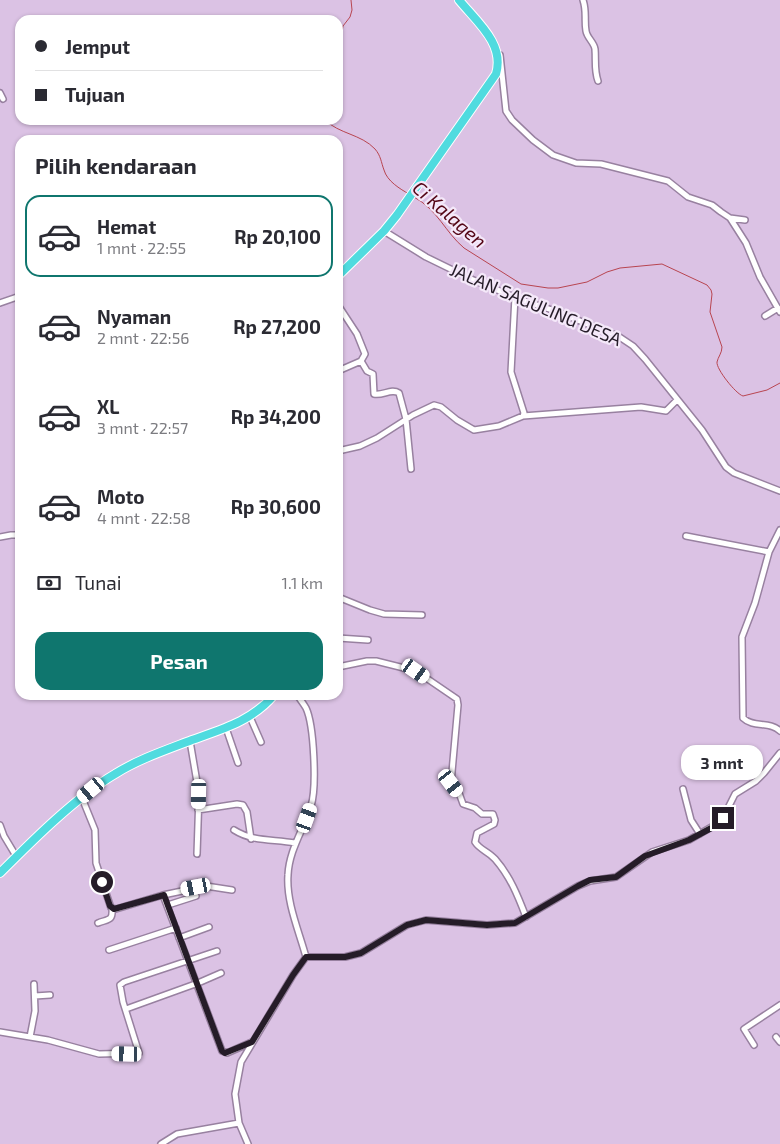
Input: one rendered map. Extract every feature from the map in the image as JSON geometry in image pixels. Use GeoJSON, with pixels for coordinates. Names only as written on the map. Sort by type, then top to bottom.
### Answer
{"type":"FeatureCollection","features":[{"type":"Feature","properties":{"kind":"highway"},"geometry":{"type":"LineString","coordinates":[[343,271],[384,231],[496,74],[499,61],[497,48],[459,0]]}},
{"type":"Feature","properties":{"kind":"highway"},"geometry":{"type":"LineString","coordinates":[[0,873],[16,856],[82,798],[114,774],[144,758],[226,728],[250,717],[264,707],[270,700]]}},
{"type":"Feature","properties":{"kind":"street"},"geometry":{"type":"LineString","coordinates":[[583,0],[587,12],[585,20],[586,34],[595,47],[595,72],[598,81]]}},
{"type":"Feature","properties":{"kind":"street"},"geometry":{"type":"LineString","coordinates":[[497,48],[502,64],[506,111],[512,120],[538,145],[553,155],[576,163],[601,164],[668,181],[688,197],[712,205],[730,218],[746,244],[760,277],[779,310],[765,316]]}},
{"type":"Feature","properties":{"kind":"street"},"geometry":{"type":"LineString","coordinates":[[0,93],[3,99]]}},
{"type":"Feature","properties":{"kind":"street"},"geometry":{"type":"LineString","coordinates":[[730,218],[745,220]]}},
{"type":"Feature","properties":{"kind":"street","name":"JALAN SAGULING DESA"},"geometry":{"type":"LineString","coordinates":[[384,231],[426,257],[471,279],[618,336],[633,346],[645,359],[702,430],[726,467],[734,473],[780,491]]}},
{"type":"Feature","properties":{"kind":"street"},"geometry":{"type":"LineString","coordinates":[[515,297],[510,372],[524,413],[523,416]]}},
{"type":"Feature","properties":{"kind":"street"},"geometry":{"type":"LineString","coordinates":[[0,303],[15,298]]}},
{"type":"Feature","properties":{"kind":"street"},"geometry":{"type":"LineString","coordinates":[[343,313],[362,345],[365,356],[360,361],[343,369]]}},
{"type":"Feature","properties":{"kind":"street"},"geometry":{"type":"LineString","coordinates":[[360,361],[367,371],[373,374],[374,394],[378,395],[393,391],[399,393],[406,419],[411,469]]}},
{"type":"Feature","properties":{"kind":"street"},"geometry":{"type":"LineString","coordinates":[[343,450],[360,446],[377,438],[406,419],[436,405],[474,430],[499,426],[523,416],[641,407],[666,411],[677,400]]}},
{"type":"Feature","properties":{"kind":"street"},"geometry":{"type":"LineString","coordinates":[[780,530],[770,552],[755,603],[742,636],[744,718],[748,722],[771,725],[780,731]]}},
{"type":"Feature","properties":{"kind":"street"},"geometry":{"type":"LineString","coordinates":[[0,536],[15,535]]}},
{"type":"Feature","properties":{"kind":"street"},"geometry":{"type":"LineString","coordinates":[[686,536],[770,552]]}},
{"type":"Feature","properties":{"kind":"street"},"geometry":{"type":"LineString","coordinates":[[343,599],[384,614],[422,615]]}},
{"type":"Feature","properties":{"kind":"street"},"geometry":{"type":"LineString","coordinates":[[343,638],[368,640]]}},
{"type":"Feature","properties":{"kind":"street"},"geometry":{"type":"LineString","coordinates":[[343,666],[376,661],[416,671],[457,699],[451,783],[459,793],[463,804],[475,808],[482,814],[493,814],[495,822],[477,833],[475,842],[482,849],[488,851],[505,871],[515,888],[526,918]]}},
{"type":"Feature","properties":{"kind":"street"},"geometry":{"type":"LineString","coordinates":[[300,700],[306,708],[310,724],[314,786],[311,808],[295,843],[288,873],[288,886],[306,957]]}},
{"type":"Feature","properties":{"kind":"street"},"geometry":{"type":"LineString","coordinates":[[250,717],[261,742]]}},
{"type":"Feature","properties":{"kind":"street"},"geometry":{"type":"LineString","coordinates":[[226,728],[238,763]]}},
{"type":"Feature","properties":{"kind":"street"},"geometry":{"type":"LineString","coordinates":[[190,741],[198,785],[197,854]]}},
{"type":"Feature","properties":{"kind":"street"},"geometry":{"type":"LineString","coordinates":[[306,957],[345,957],[361,953],[407,925],[426,920],[501,925],[515,923],[590,880],[616,877],[652,852],[689,840],[700,834],[723,818],[735,794],[756,781],[778,760],[780,753]]}},
{"type":"Feature","properties":{"kind":"street"},"geometry":{"type":"LineString","coordinates":[[684,789],[692,820],[700,834]]}},
{"type":"Feature","properties":{"kind":"street"},"geometry":{"type":"LineString","coordinates":[[82,798],[95,830],[96,863],[112,909],[111,918],[98,922]]}},
{"type":"Feature","properties":{"kind":"street"},"geometry":{"type":"LineString","coordinates":[[198,810],[237,804],[243,805],[247,812],[251,839]]}},
{"type":"Feature","properties":{"kind":"street"},"geometry":{"type":"LineString","coordinates":[[0,825],[1,832],[16,856]]}},
{"type":"Feature","properties":{"kind":"street"},"geometry":{"type":"LineString","coordinates":[[234,830],[251,839],[280,840],[295,843]]}},
{"type":"Feature","properties":{"kind":"street"},"geometry":{"type":"LineString","coordinates":[[112,909],[206,886],[232,890]]}},
{"type":"Feature","properties":{"kind":"street"},"geometry":{"type":"LineString","coordinates":[[164,895],[223,1052],[252,1042]]}},
{"type":"Feature","properties":{"kind":"street"},"geometry":{"type":"LineString","coordinates":[[168,905],[196,896]]}},
{"type":"Feature","properties":{"kind":"street"},"geometry":{"type":"LineString","coordinates":[[179,938],[209,926]]}},
{"type":"Feature","properties":{"kind":"street"},"geometry":{"type":"LineString","coordinates":[[109,950],[176,928]]}},
{"type":"Feature","properties":{"kind":"street"},"geometry":{"type":"LineString","coordinates":[[0,1032],[48,1040],[99,1054],[139,1053],[120,988],[121,983],[189,962],[217,951]]}},
{"type":"Feature","properties":{"kind":"street"},"geometry":{"type":"LineString","coordinates":[[248,1144],[239,1123],[235,1094],[241,1062],[293,975],[306,957]]}},
{"type":"Feature","properties":{"kind":"street"},"geometry":{"type":"LineString","coordinates":[[126,1009],[198,984],[221,973]]}},
{"type":"Feature","properties":{"kind":"street"},"geometry":{"type":"LineString","coordinates":[[30,1037],[35,1011],[34,984]]}},
{"type":"Feature","properties":{"kind":"street"},"geometry":{"type":"LineString","coordinates":[[35,996],[50,995]]}},
{"type":"Feature","properties":{"kind":"street"},"geometry":{"type":"LineString","coordinates":[[754,1045],[744,1030],[780,1005]]}},
{"type":"Feature","properties":{"kind":"street"},"geometry":{"type":"LineString","coordinates":[[161,1144],[177,1134],[239,1123]]}},
{"type":"Feature","properties":{"kind":"waterway","name":"Ci Kalagen"},"geometry":{"type":"LineString","coordinates":[[343,26],[350,17],[352,10],[351,0]]}},
{"type":"Feature","properties":{"kind":"waterway","name":"Ci Kalagen"},"geometry":{"type":"LineString","coordinates":[[331,125],[363,140],[375,149],[379,154],[388,178],[409,194]]}},
{"type":"Feature","properties":{"kind":"waterway","name":"Ci Kalagen"},"geometry":{"type":"LineString","coordinates":[[414,197],[429,208],[464,248],[521,284],[558,288],[587,282],[620,268],[662,264],[707,285],[712,294],[710,312],[722,347],[717,362],[727,381],[743,396],[767,390],[780,383]]}},
{"type":"Feature","properties":{"kind":"route"},"geometry":{"type":"LineString","coordinates":[[102,882],[112,909],[164,895],[222,1051],[225,1053],[252,1042],[306,957],[345,957],[361,953],[407,925],[426,920],[487,925],[515,923],[530,916],[578,886],[590,880],[616,877],[652,852],[689,840],[715,826],[723,818]]}}]}
